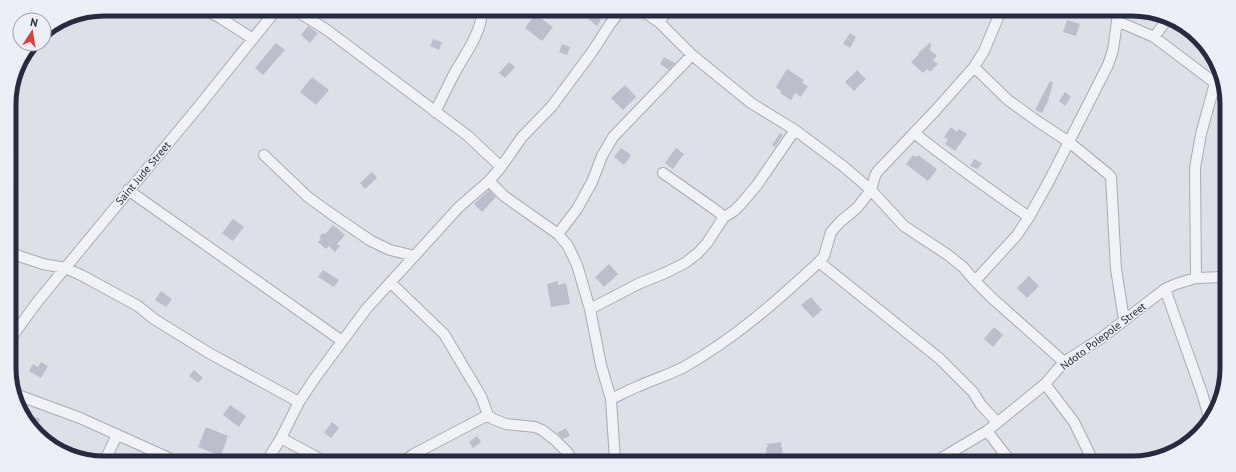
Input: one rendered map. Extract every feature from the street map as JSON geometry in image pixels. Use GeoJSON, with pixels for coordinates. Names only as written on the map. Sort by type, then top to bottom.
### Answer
{"type":"FeatureCollection","features":[{"type":"Feature","properties":{"kind":"street"},"geometry":{"type":"LineString","coordinates":[[216,16],[253,39]]}},
{"type":"Feature","properties":{"kind":"street","name":"Saint Jude Street"},"geometry":{"type":"LineString","coordinates":[[16,330],[128,190],[271,16]]}},
{"type":"Feature","properties":{"kind":"street"},"geometry":{"type":"LineString","coordinates":[[305,16],[327,30],[468,136],[501,166]]}},
{"type":"Feature","properties":{"kind":"street"},"geometry":{"type":"LineString","coordinates":[[436,112],[453,75],[476,34],[482,21],[482,16]]}},
{"type":"Feature","properties":{"kind":"street"},"geometry":{"type":"LineString","coordinates":[[270,456],[281,438],[299,402],[367,308],[458,207],[489,181],[522,137],[552,106],[617,16]]}},
{"type":"Feature","properties":{"kind":"street"},"geometry":{"type":"LineString","coordinates":[[650,16],[659,22],[692,55],[751,103],[795,130],[871,190],[904,226],[948,255],[963,267],[992,298],[1064,362]]}},
{"type":"Feature","properties":{"kind":"street"},"geometry":{"type":"LineString","coordinates":[[659,22],[664,16]]}},
{"type":"Feature","properties":{"kind":"street"},"geometry":{"type":"LineString","coordinates":[[611,399],[640,385],[668,376],[705,355],[751,322],[778,300],[819,262],[824,256],[831,232],[840,221],[857,208],[871,190],[877,172],[974,67],[984,51],[999,16]]}},
{"type":"Feature","properties":{"kind":"street"},"geometry":{"type":"LineString","coordinates":[[975,281],[1017,235],[1049,181],[1108,65],[1113,50],[1117,18],[1154,37],[1215,83],[1201,134],[1195,168],[1196,278]]}},
{"type":"Feature","properties":{"kind":"street"},"geometry":{"type":"LineString","coordinates":[[1154,37],[1164,22]]}},
{"type":"Feature","properties":{"kind":"street"},"geometry":{"type":"LineString","coordinates":[[558,234],[576,209],[592,182],[602,156],[613,137],[692,55]]}},
{"type":"Feature","properties":{"kind":"street"},"geometry":{"type":"LineString","coordinates":[[974,67],[1008,100],[1069,142],[1111,177],[1116,269],[1124,320]]}},
{"type":"Feature","properties":{"kind":"street"},"geometry":{"type":"LineString","coordinates":[[590,309],[638,284],[666,273],[685,263],[698,253],[707,243],[724,217],[734,211],[753,190],[795,130]]}},
{"type":"Feature","properties":{"kind":"street"},"geometry":{"type":"LineString","coordinates":[[914,133],[945,158],[1029,216]]}},
{"type":"Feature","properties":{"kind":"street"},"geometry":{"type":"LineString","coordinates":[[264,154],[308,197],[371,241],[390,250],[415,256]]}},
{"type":"Feature","properties":{"kind":"street"},"geometry":{"type":"LineString","coordinates":[[663,173],[724,217]]}},
{"type":"Feature","properties":{"kind":"street"},"geometry":{"type":"LineString","coordinates":[[489,181],[504,196],[558,234],[568,246],[577,265],[590,309],[601,365],[611,399],[615,456]]}},
{"type":"Feature","properties":{"kind":"street"},"geometry":{"type":"LineString","coordinates":[[128,190],[342,341]]}},
{"type":"Feature","properties":{"kind":"street"},"geometry":{"type":"LineString","coordinates":[[16,254],[43,264],[65,268],[138,306],[154,319],[209,353],[299,402]]}},
{"type":"Feature","properties":{"kind":"street"},"geometry":{"type":"LineString","coordinates":[[819,262],[940,359],[973,392],[981,405],[997,422]]}},
{"type":"Feature","properties":{"kind":"street","name":"Ndoto Polepole Street"},"geometry":{"type":"LineString","coordinates":[[945,456],[987,431],[1045,384],[1064,362],[1100,339],[1165,289],[1196,278],[1220,277]]}},
{"type":"Feature","properties":{"kind":"street"},"geometry":{"type":"LineString","coordinates":[[391,282],[444,334],[481,396],[488,415],[493,419],[506,424],[535,427],[542,430],[556,440],[569,456]]}},
{"type":"Feature","properties":{"kind":"street"},"geometry":{"type":"LineString","coordinates":[[1165,289],[1202,393],[1207,413]]}},
{"type":"Feature","properties":{"kind":"street"},"geometry":{"type":"LineString","coordinates":[[1045,384],[1074,422],[1091,456]]}},
{"type":"Feature","properties":{"kind":"street"},"geometry":{"type":"LineString","coordinates":[[21,396],[80,418],[165,456]]}},
{"type":"Feature","properties":{"kind":"street"},"geometry":{"type":"LineString","coordinates":[[411,456],[488,415]]}},
{"type":"Feature","properties":{"kind":"street"},"geometry":{"type":"LineString","coordinates":[[987,431],[1006,456]]}},
{"type":"Feature","properties":{"kind":"street"},"geometry":{"type":"LineString","coordinates":[[107,456],[117,435]]}},
{"type":"Feature","properties":{"kind":"street"},"geometry":{"type":"LineString","coordinates":[[281,438],[314,456]]}},
{"type":"Feature","properties":{"kind":"building"},"geometry":{"type":"Polygon","coordinates":[[[534,16],[538,16],[553,27],[542,41],[525,28],[534,16]]]}},
{"type":"Feature","properties":{"kind":"building"},"geometry":{"type":"Polygon","coordinates":[[[585,16],[597,16],[601,20],[597,26],[585,16]]]}},
{"type":"Feature","properties":{"kind":"building"},"geometry":{"type":"Polygon","coordinates":[[[1067,20],[1080,24],[1076,36],[1063,32],[1067,20]]]}},
{"type":"Feature","properties":{"kind":"building"},"geometry":{"type":"Polygon","coordinates":[[[308,26],[318,33],[310,43],[301,35],[308,26]]]}},
{"type":"Feature","properties":{"kind":"building"},"geometry":{"type":"Polygon","coordinates":[[[850,33],[856,37],[850,48],[843,44],[850,33]]]}},
{"type":"Feature","properties":{"kind":"building"},"geometry":{"type":"Polygon","coordinates":[[[433,39],[442,42],[439,50],[430,46],[433,39]]]}},
{"type":"Feature","properties":{"kind":"building"},"geometry":{"type":"Polygon","coordinates":[[[931,42],[930,50],[937,56],[933,60],[938,64],[930,72],[927,69],[923,73],[911,62],[919,54],[918,53],[931,42]]]}},
{"type":"Feature","properties":{"kind":"building"},"geometry":{"type":"Polygon","coordinates":[[[276,43],[285,50],[263,75],[255,68],[276,43]]]}},
{"type":"Feature","properties":{"kind":"building"},"geometry":{"type":"Polygon","coordinates":[[[562,44],[570,47],[567,55],[559,52],[562,44]]]}},
{"type":"Feature","properties":{"kind":"building"},"geometry":{"type":"Polygon","coordinates":[[[664,57],[675,63],[669,70],[660,64],[664,57]]]}},
{"type":"Feature","properties":{"kind":"building"},"geometry":{"type":"Polygon","coordinates":[[[509,62],[515,67],[505,78],[499,73],[509,62]]]}},
{"type":"Feature","properties":{"kind":"building"},"geometry":{"type":"Polygon","coordinates":[[[787,69],[804,80],[802,83],[808,86],[801,97],[795,93],[791,100],[780,93],[781,91],[776,87],[787,69]]]}},
{"type":"Feature","properties":{"kind":"building"},"geometry":{"type":"Polygon","coordinates":[[[857,70],[866,79],[854,91],[845,82],[857,70]]]}},
{"type":"Feature","properties":{"kind":"building"},"geometry":{"type":"Polygon","coordinates":[[[312,77],[329,90],[316,105],[300,92],[312,77]]]}},
{"type":"Feature","properties":{"kind":"building"},"geometry":{"type":"Polygon","coordinates":[[[1050,81],[1053,82],[1048,101],[1042,113],[1035,110],[1050,81]]]}},
{"type":"Feature","properties":{"kind":"building"},"geometry":{"type":"Polygon","coordinates":[[[625,85],[636,97],[623,110],[611,98],[625,85]]]}},
{"type":"Feature","properties":{"kind":"building"},"geometry":{"type":"Polygon","coordinates":[[[1065,92],[1071,97],[1065,106],[1059,101],[1065,92]]]}},
{"type":"Feature","properties":{"kind":"building"},"geometry":{"type":"Polygon","coordinates":[[[951,127],[957,132],[959,129],[967,134],[955,151],[945,144],[948,140],[944,137],[951,127]]]}},
{"type":"Feature","properties":{"kind":"building"},"geometry":{"type":"Polygon","coordinates":[[[780,133],[783,135],[775,147],[772,145],[780,133]]]}},
{"type":"Feature","properties":{"kind":"building"},"geometry":{"type":"Polygon","coordinates":[[[621,148],[631,155],[624,165],[614,157],[621,148]]]}},
{"type":"Feature","properties":{"kind":"building"},"geometry":{"type":"Polygon","coordinates":[[[676,148],[684,154],[673,169],[665,163],[676,148]]]}},
{"type":"Feature","properties":{"kind":"building"},"geometry":{"type":"Polygon","coordinates":[[[913,155],[916,157],[918,155],[937,169],[928,181],[906,164],[913,155]]]}},
{"type":"Feature","properties":{"kind":"building"},"geometry":{"type":"Polygon","coordinates":[[[974,159],[982,163],[978,169],[970,166],[974,159]]]}},
{"type":"Feature","properties":{"kind":"building"},"geometry":{"type":"Polygon","coordinates":[[[372,172],[377,178],[365,189],[360,183],[372,172]]]}},
{"type":"Feature","properties":{"kind":"building"},"geometry":{"type":"Polygon","coordinates":[[[489,190],[496,197],[482,212],[474,204],[489,190]]]}},
{"type":"Feature","properties":{"kind":"building"},"geometry":{"type":"Polygon","coordinates":[[[233,219],[244,227],[233,241],[222,233],[233,219]]]}},
{"type":"Feature","properties":{"kind":"building"},"geometry":{"type":"Polygon","coordinates":[[[333,225],[345,235],[337,244],[340,246],[335,252],[329,246],[326,249],[318,242],[321,239],[319,237],[323,233],[325,234],[333,225]]]}},
{"type":"Feature","properties":{"kind":"building"},"geometry":{"type":"Polygon","coordinates":[[[609,264],[618,274],[604,287],[595,277],[609,264]]]}},
{"type":"Feature","properties":{"kind":"building"},"geometry":{"type":"Polygon","coordinates":[[[323,270],[339,280],[334,287],[318,277],[323,270]]]}},
{"type":"Feature","properties":{"kind":"building"},"geometry":{"type":"Polygon","coordinates":[[[1029,276],[1039,286],[1027,298],[1017,288],[1029,276]]]}},
{"type":"Feature","properties":{"kind":"building"},"geometry":{"type":"Polygon","coordinates":[[[558,281],[558,285],[566,283],[570,304],[551,307],[547,284],[558,281]]]}},
{"type":"Feature","properties":{"kind":"building"},"geometry":{"type":"Polygon","coordinates":[[[161,291],[172,299],[166,307],[155,300],[161,291]]]}},
{"type":"Feature","properties":{"kind":"building"},"geometry":{"type":"Polygon","coordinates":[[[811,297],[822,310],[813,318],[801,305],[811,297]]]}},
{"type":"Feature","properties":{"kind":"building"},"geometry":{"type":"Polygon","coordinates":[[[994,327],[1003,335],[993,347],[984,339],[994,327]]]}},
{"type":"Feature","properties":{"kind":"building"},"geometry":{"type":"Polygon","coordinates":[[[41,362],[48,366],[41,378],[29,371],[33,364],[38,367],[41,362]]]}},
{"type":"Feature","properties":{"kind":"building"},"geometry":{"type":"Polygon","coordinates":[[[194,370],[203,378],[198,383],[189,376],[194,370]]]}},
{"type":"Feature","properties":{"kind":"building"},"geometry":{"type":"Polygon","coordinates":[[[230,405],[246,416],[239,427],[223,415],[230,405]]]}},
{"type":"Feature","properties":{"kind":"building"},"geometry":{"type":"Polygon","coordinates":[[[30,415],[40,419],[37,425],[30,415]]]}},
{"type":"Feature","properties":{"kind":"building"},"geometry":{"type":"Polygon","coordinates":[[[332,422],[339,428],[331,438],[324,433],[332,422]]]}},
{"type":"Feature","properties":{"kind":"building"},"geometry":{"type":"Polygon","coordinates":[[[206,427],[228,436],[221,456],[198,447],[206,427]]]}},
{"type":"Feature","properties":{"kind":"building"},"geometry":{"type":"Polygon","coordinates":[[[566,428],[570,436],[563,439],[557,433],[566,428]]]}},
{"type":"Feature","properties":{"kind":"building"},"geometry":{"type":"Polygon","coordinates":[[[477,436],[481,442],[473,448],[469,442],[477,436]]]}},
{"type":"Feature","properties":{"kind":"building"},"geometry":{"type":"Polygon","coordinates":[[[781,442],[783,455],[767,456],[767,444],[781,442]]]}}]}
